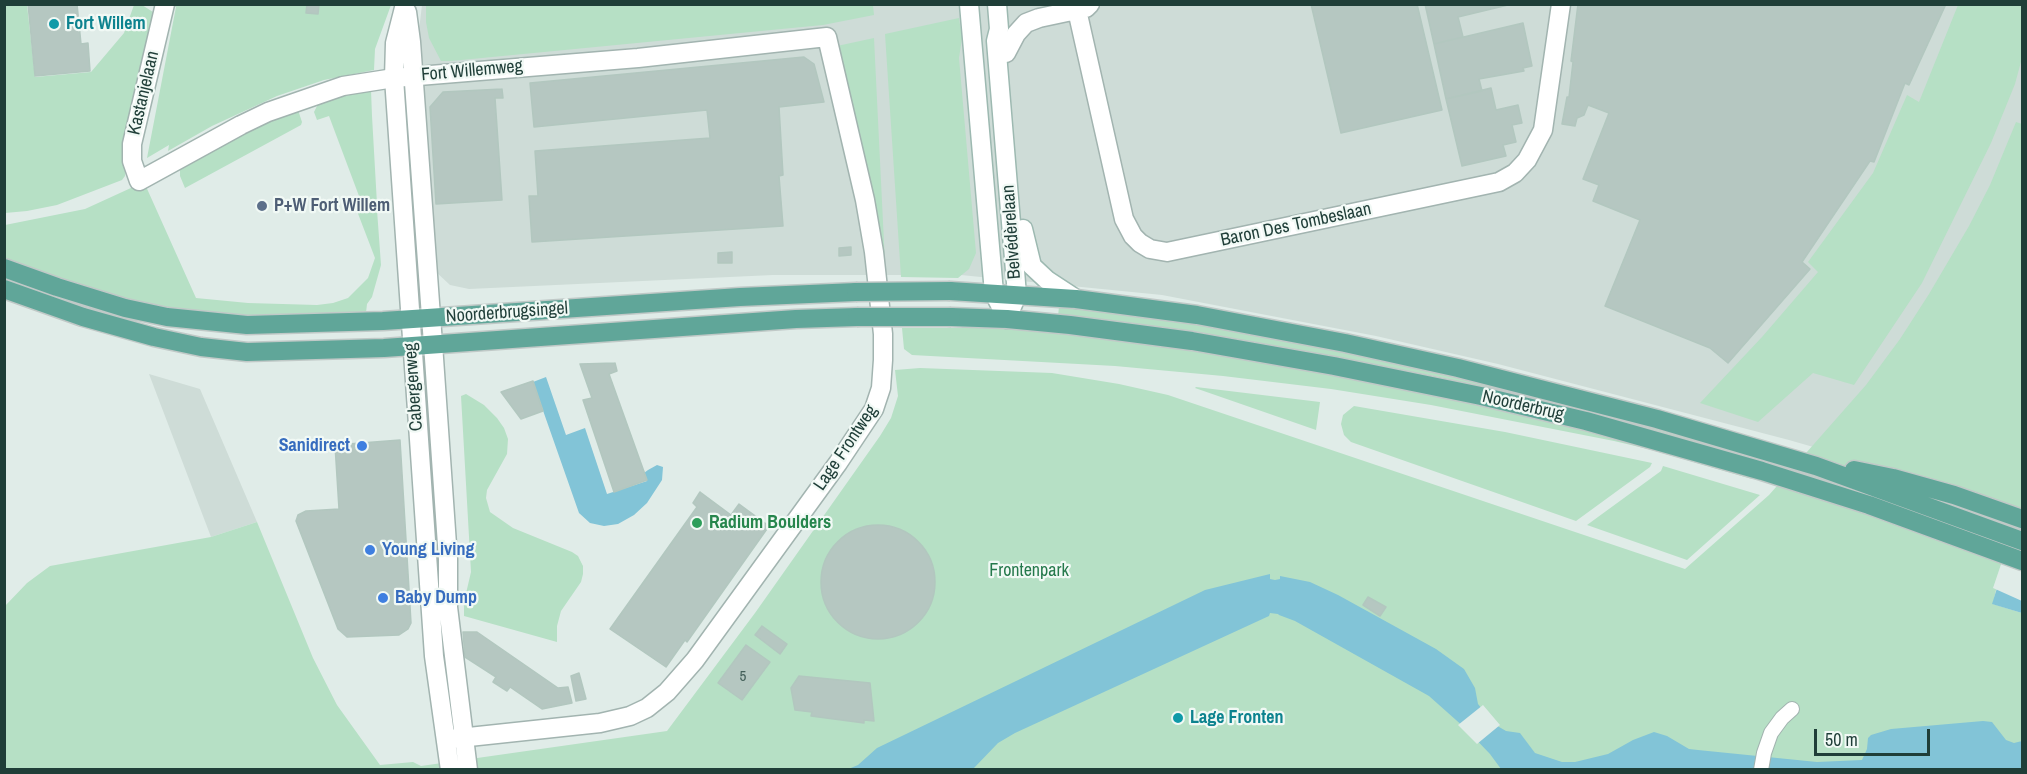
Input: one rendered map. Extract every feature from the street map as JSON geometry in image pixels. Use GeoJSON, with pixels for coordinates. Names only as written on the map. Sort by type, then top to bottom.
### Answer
{"type":"FeatureCollection","features":[{"type":"Feature","properties":{"kind":"main road","name":"Noorderbrugsingel"},"geometry":{"type":"LineString","coordinates":[[4,267],[87,297],[167,317],[281,325],[856,292],[950,291],[1017,295]]}},
{"type":"Feature","properties":{"kind":"main road","name":"Noorderbrugsingel"},"geometry":{"type":"LineString","coordinates":[[4,289],[43,304],[178,343],[222,350],[274,353],[411,346],[796,319],[951,317],[1008,320]]}},
{"type":"Feature","properties":{"kind":"main road","name":"Noorderbrug"},"geometry":{"type":"LineString","coordinates":[[1017,295],[1076,299],[1197,315],[1345,343],[1560,393],[1816,466],[2022,541]]}},
{"type":"Feature","properties":{"kind":"main road","name":"Noorderbrug"},"geometry":{"type":"LineString","coordinates":[[1008,320],[1070,325],[1263,352],[1434,385],[1586,421],[1762,471],[1869,505],[2022,561]]}},
{"type":"Feature","properties":{"kind":"main road"},"geometry":{"type":"LineString","coordinates":[[1816,466],[1893,477],[2022,519]]}},
{"type":"Feature","properties":{"kind":"street","name":"Kastanjelaan"},"geometry":{"type":"LineString","coordinates":[[139,181],[132,161],[132,144],[165,4]]}},
{"type":"Feature","properties":{"kind":"street","name":"Cabergerweg"},"geometry":{"type":"LineString","coordinates":[[405,4],[414,76],[448,559],[448,607],[464,738],[459,765]]}},
{"type":"Feature","properties":{"kind":"street","name":"Cabergerweg"},"geometry":{"type":"LineString","coordinates":[[405,4],[395,43],[394,78],[411,346],[434,656],[445,740],[459,765]]}},
{"type":"Feature","properties":{"kind":"street","name":"Belvédèrelaan"},"geometry":{"type":"LineString","coordinates":[[969,4],[994,293],[1008,320]]}},
{"type":"Feature","properties":{"kind":"street","name":"Belvédèrelaan"},"geometry":{"type":"LineString","coordinates":[[997,4],[999,29],[996,41],[1017,295],[1008,320]]}},
{"type":"Feature","properties":{"kind":"street","name":"Baron Des Tombeslaan"},"geometry":{"type":"LineString","coordinates":[[1084,7],[1124,219],[1133,236],[1140,243],[1150,249],[1167,252],[1499,182],[1515,173],[1527,160],[1543,130],[1561,4]]}},
{"type":"Feature","properties":{"kind":"street"},"geometry":{"type":"LineString","coordinates":[[1006,53],[1016,34],[1026,23],[1084,7]]}},
{"type":"Feature","properties":{"kind":"street"},"geometry":{"type":"LineString","coordinates":[[999,29],[1005,41],[1022,224],[1029,259],[1036,272],[1076,299]]}},
{"type":"Feature","properties":{"kind":"street","name":"Fort Willemweg"},"geometry":{"type":"LineString","coordinates":[[139,181],[268,112],[343,86],[394,78],[638,58],[827,37]]}},
{"type":"Feature","properties":{"kind":"street","name":"Lage Frontweg"},"geometry":{"type":"LineString","coordinates":[[445,740],[600,723],[630,716],[647,708],[667,692],[695,660],[845,454],[874,409],[881,388],[884,360],[874,252],[865,200],[827,37]]}},
{"type":"Feature","properties":{"kind":"street"},"geometry":{"type":"LineString","coordinates":[[1761,770],[1771,733],[1792,709]]}},
{"type":"Feature","properties":{"kind":"shaded area"},"geometry":{"type":"Polygon","coordinates":[[[422,5],[2022,5],[2022,509],[1789,440],[1498,364],[1376,336],[1162,295],[961,275],[773,275],[469,289],[450,285],[435,271],[418,38],[422,5]]]}},
{"type":"Feature","properties":{"kind":"shaded area"},"geometry":{"type":"Polygon","coordinates":[[[149,374],[200,389],[257,522],[211,537],[149,374]]]}},
{"type":"Feature","properties":{"kind":"green space"},"geometry":{"type":"Polygon","coordinates":[[[426,4],[873,5],[874,15],[823,25],[451,61],[441,61],[429,38],[426,22],[426,4]]]}},
{"type":"Feature","properties":{"kind":"green space"},"geometry":{"type":"Polygon","coordinates":[[[5,5],[27,5],[35,77],[91,72],[124,33],[134,5],[142,5],[153,12],[127,143],[125,176],[122,180],[57,205],[5,213],[5,5]]]}},
{"type":"Feature","properties":{"kind":"green space"},"geometry":{"type":"Polygon","coordinates":[[[172,5],[391,5],[375,49],[374,70],[324,80],[277,96],[212,126],[168,151],[169,145],[147,158],[176,7],[172,5]]]}},
{"type":"Feature","properties":{"kind":"green space"},"geometry":{"type":"Polygon","coordinates":[[[1958,5],[2022,5],[2022,58],[2015,84],[1991,143],[1922,283],[1854,385],[1813,373],[1758,422],[1700,403],[1762,337],[1818,272],[1808,262],[1873,173],[1907,95],[1919,102],[1958,5]]]}},
{"type":"Feature","properties":{"kind":"green space"},"geometry":{"type":"Polygon","coordinates":[[[959,18],[962,38],[959,58],[976,253],[969,269],[958,278],[901,277],[885,34],[959,18]]]}},
{"type":"Feature","properties":{"kind":"green space"},"geometry":{"type":"Polygon","coordinates":[[[874,38],[885,263],[837,46],[874,38]]]}},
{"type":"Feature","properties":{"kind":"green space"},"geometry":{"type":"Polygon","coordinates":[[[371,90],[377,204],[362,204],[329,116],[317,120],[314,112],[319,102],[371,90]]]}},
{"type":"Feature","properties":{"kind":"green space"},"geometry":{"type":"Polygon","coordinates":[[[298,110],[301,125],[185,188],[180,176],[180,168],[246,130],[298,110]]]}},
{"type":"Feature","properties":{"kind":"green space","name":"Frontenpark"},"geometry":{"type":"Polygon","coordinates":[[[2016,122],[2022,124],[2022,509],[1993,604],[2022,613],[2022,741],[2009,769],[5,770],[5,606],[27,583],[50,566],[211,537],[257,522],[313,658],[337,705],[380,765],[413,762],[421,766],[667,731],[755,613],[880,436],[891,418],[898,396],[895,370],[920,368],[1052,373],[1168,395],[1685,569],[1769,495],[1866,385],[1900,339],[1969,226],[1990,185],[2016,122]]]}},
{"type":"Feature","properties":{"kind":"green space"},"geometry":{"type":"Polygon","coordinates":[[[144,182],[196,298],[248,303],[317,305],[348,298],[368,278],[375,258],[357,211],[377,210],[381,265],[366,313],[305,318],[233,316],[141,305],[5,262],[5,225],[85,209],[144,182]]]}},
{"type":"Feature","properties":{"kind":"green space"},"geometry":{"type":"Polygon","coordinates":[[[1059,306],[1212,326],[1388,361],[1664,430],[1769,461],[1767,464],[1603,417],[1444,378],[1191,332],[1058,317],[1059,306]]]}},
{"type":"Feature","properties":{"kind":"green space"},"geometry":{"type":"Polygon","coordinates":[[[963,326],[1040,331],[1193,349],[1418,389],[1628,441],[1754,477],[1752,479],[1614,441],[1431,405],[1331,389],[1115,366],[912,355],[904,349],[902,328],[962,328],[963,326]]]}},
{"type":"Feature","properties":{"kind":"green space"},"geometry":{"type":"Polygon","coordinates":[[[1195,388],[1320,402],[1316,430],[1195,388]]]}},
{"type":"Feature","properties":{"kind":"green space"},"geometry":{"type":"Polygon","coordinates":[[[466,394],[484,405],[497,418],[508,439],[507,454],[487,490],[486,498],[490,512],[513,528],[572,552],[578,556],[583,566],[581,582],[561,611],[557,626],[557,642],[464,616],[464,602],[471,572],[461,396],[466,394]]]}},
{"type":"Feature","properties":{"kind":"green space"},"geometry":{"type":"Polygon","coordinates":[[[1354,406],[1505,432],[1652,463],[1650,467],[1576,521],[1351,442],[1344,435],[1341,424],[1343,415],[1354,406]]]}},
{"type":"Feature","properties":{"kind":"green space"},"geometry":{"type":"Polygon","coordinates":[[[1663,466],[1760,495],[1687,560],[1587,525],[1661,471],[1663,466]]]}},
{"type":"Feature","properties":{"kind":"water"},"geometry":{"type":"Polygon","coordinates":[[[546,377],[566,435],[585,428],[607,494],[647,481],[644,473],[657,465],[663,467],[662,480],[647,503],[634,515],[618,524],[604,526],[590,523],[579,513],[533,382],[546,377]]]}},
{"type":"Feature","properties":{"kind":"water"},"geometry":{"type":"Polygon","coordinates":[[[2022,509],[2022,613],[1992,604],[2022,509]]]}},
{"type":"Feature","properties":{"kind":"water"},"geometry":{"type":"Polygon","coordinates":[[[1270,574],[1270,579],[1275,580],[1280,579],[1280,576],[1310,582],[1436,649],[1464,669],[1475,688],[1478,704],[1494,724],[1506,731],[1520,733],[1535,753],[1562,762],[1575,762],[1608,754],[1633,740],[1654,732],[1667,736],[1689,749],[1817,762],[1862,760],[1867,749],[1868,738],[1871,735],[1891,729],[1983,721],[1992,722],[2006,740],[2014,743],[2022,741],[2022,769],[1501,769],[1465,728],[1429,696],[1295,621],[1270,613],[1269,616],[1015,733],[998,743],[973,769],[846,770],[858,765],[877,748],[1205,590],[1270,574]]]}},
{"type":"Feature","properties":{"kind":"pier"},"geometry":{"type":"Polygon","coordinates":[[[2020,508],[2022,509],[2022,601],[1993,588],[2020,508]]]}},
{"type":"Feature","properties":{"kind":"pier"},"geometry":{"type":"Polygon","coordinates":[[[1483,705],[1500,725],[1477,744],[1458,725],[1483,705]]]}},
{"type":"Feature","properties":{"kind":"building","name":"Fort Willem"},"geometry":{"type":"Polygon","coordinates":[[[28,4],[77,4],[81,44],[88,43],[90,71],[35,76],[28,4]]]}},
{"type":"Feature","properties":{"kind":"building"},"geometry":{"type":"Polygon","coordinates":[[[307,4],[319,5],[318,14],[306,13],[307,4]]]}},
{"type":"Feature","properties":{"kind":"building"},"geometry":{"type":"Polygon","coordinates":[[[1311,4],[1417,4],[1442,110],[1341,133],[1311,4]]]}},
{"type":"Feature","properties":{"kind":"building"},"geometry":{"type":"Polygon","coordinates":[[[1425,4],[1512,4],[1458,17],[1463,37],[1434,44],[1425,4]]]}},
{"type":"Feature","properties":{"kind":"building"},"geometry":{"type":"Polygon","coordinates":[[[1578,4],[1946,4],[1909,85],[1905,83],[1874,162],[1870,161],[1802,262],[1810,269],[1728,363],[1710,348],[1605,306],[1640,220],[1593,201],[1599,185],[1583,179],[1609,113],[1588,105],[1584,115],[1577,118],[1575,126],[1562,124],[1567,97],[1569,97],[1578,4]]]}},
{"type":"Feature","properties":{"kind":"building"},"geometry":{"type":"Polygon","coordinates":[[[1523,23],[1532,66],[1523,68],[1524,71],[1479,79],[1482,91],[1446,99],[1434,44],[1523,23]]]}},
{"type":"Feature","properties":{"kind":"building"},"geometry":{"type":"Polygon","coordinates":[[[804,57],[814,64],[824,102],[779,107],[783,175],[779,176],[783,226],[532,242],[529,196],[538,196],[535,151],[710,138],[707,110],[534,127],[530,83],[804,57]]]}},
{"type":"Feature","properties":{"kind":"building"},"geometry":{"type":"Polygon","coordinates":[[[1491,88],[1496,110],[1518,105],[1522,123],[1512,125],[1516,142],[1503,145],[1506,156],[1462,166],[1446,99],[1491,88]]]}},
{"type":"Feature","properties":{"kind":"building"},"geometry":{"type":"Polygon","coordinates":[[[502,89],[503,98],[495,98],[502,200],[436,204],[430,107],[443,92],[502,89]]]}},
{"type":"Feature","properties":{"kind":"building"},"geometry":{"type":"Polygon","coordinates":[[[851,247],[851,255],[839,256],[839,248],[851,247]]]}},
{"type":"Feature","properties":{"kind":"building"},"geometry":{"type":"Polygon","coordinates":[[[732,252],[732,263],[718,263],[718,253],[732,252]]]}},
{"type":"Feature","properties":{"kind":"building"},"geometry":{"type":"Polygon","coordinates":[[[615,363],[617,371],[609,374],[647,480],[614,492],[583,400],[592,398],[580,364],[615,363]]]}},
{"type":"Feature","properties":{"kind":"building"},"geometry":{"type":"Polygon","coordinates":[[[533,381],[543,411],[521,419],[501,392],[533,381]]]}},
{"type":"Feature","properties":{"kind":"building"},"geometry":{"type":"Polygon","coordinates":[[[400,440],[411,623],[408,629],[399,635],[347,637],[338,629],[296,521],[298,515],[306,511],[339,509],[335,445],[400,440]]]}},
{"type":"Feature","properties":{"kind":"building"},"geometry":{"type":"Polygon","coordinates":[[[700,492],[731,515],[739,504],[769,526],[687,642],[685,640],[666,667],[610,629],[697,507],[693,503],[700,492]]]}},
{"type":"Feature","properties":{"kind":"building"},"geometry":{"type":"Polygon","coordinates":[[[878,525],[900,530],[918,542],[930,560],[935,582],[930,604],[918,622],[900,634],[878,639],[856,634],[838,622],[826,604],[821,582],[826,560],[838,542],[856,530],[878,525]]]}},
{"type":"Feature","properties":{"kind":"building"},"geometry":{"type":"Polygon","coordinates":[[[1368,597],[1386,607],[1380,616],[1363,605],[1368,597]]]}},
{"type":"Feature","properties":{"kind":"building"},"geometry":{"type":"Polygon","coordinates":[[[762,626],[787,644],[780,654],[755,635],[762,626]]]}},
{"type":"Feature","properties":{"kind":"building"},"geometry":{"type":"Polygon","coordinates":[[[463,632],[477,632],[558,688],[568,687],[572,703],[542,709],[510,687],[507,691],[493,682],[496,677],[465,657],[463,632]]]}},
{"type":"Feature","properties":{"kind":"building"},"geometry":{"type":"Polygon","coordinates":[[[746,645],[770,662],[742,700],[718,683],[746,645]]]}},
{"type":"Feature","properties":{"kind":"building"},"geometry":{"type":"Polygon","coordinates":[[[579,673],[586,699],[576,701],[571,676],[579,673]]]}},
{"type":"Feature","properties":{"kind":"building"},"geometry":{"type":"Polygon","coordinates":[[[799,676],[870,683],[874,721],[864,720],[864,723],[811,716],[812,712],[795,710],[791,688],[799,676]]]}},
{"type":"Feature","properties":{"kind":"place","name":"Fort Willem"},"geometry":{"type":"Point","coordinates":[54,24]}},
{"type":"Feature","properties":{"kind":"place","name":"P+W Fort Willem"},"geometry":{"type":"Point","coordinates":[262,206]}},
{"type":"Feature","properties":{"kind":"place","name":"Sanidirect"},"geometry":{"type":"Point","coordinates":[362,446]}},
{"type":"Feature","properties":{"kind":"place","name":"Radium Boulders"},"geometry":{"type":"Point","coordinates":[697,523]}},
{"type":"Feature","properties":{"kind":"place","name":"Young Living"},"geometry":{"type":"Point","coordinates":[370,550]}},
{"type":"Feature","properties":{"kind":"place","name":"Baby Dump"},"geometry":{"type":"Point","coordinates":[383,598]}},
{"type":"Feature","properties":{"kind":"place","name":"Lage Fronten"},"geometry":{"type":"Point","coordinates":[1178,718]}}]}
